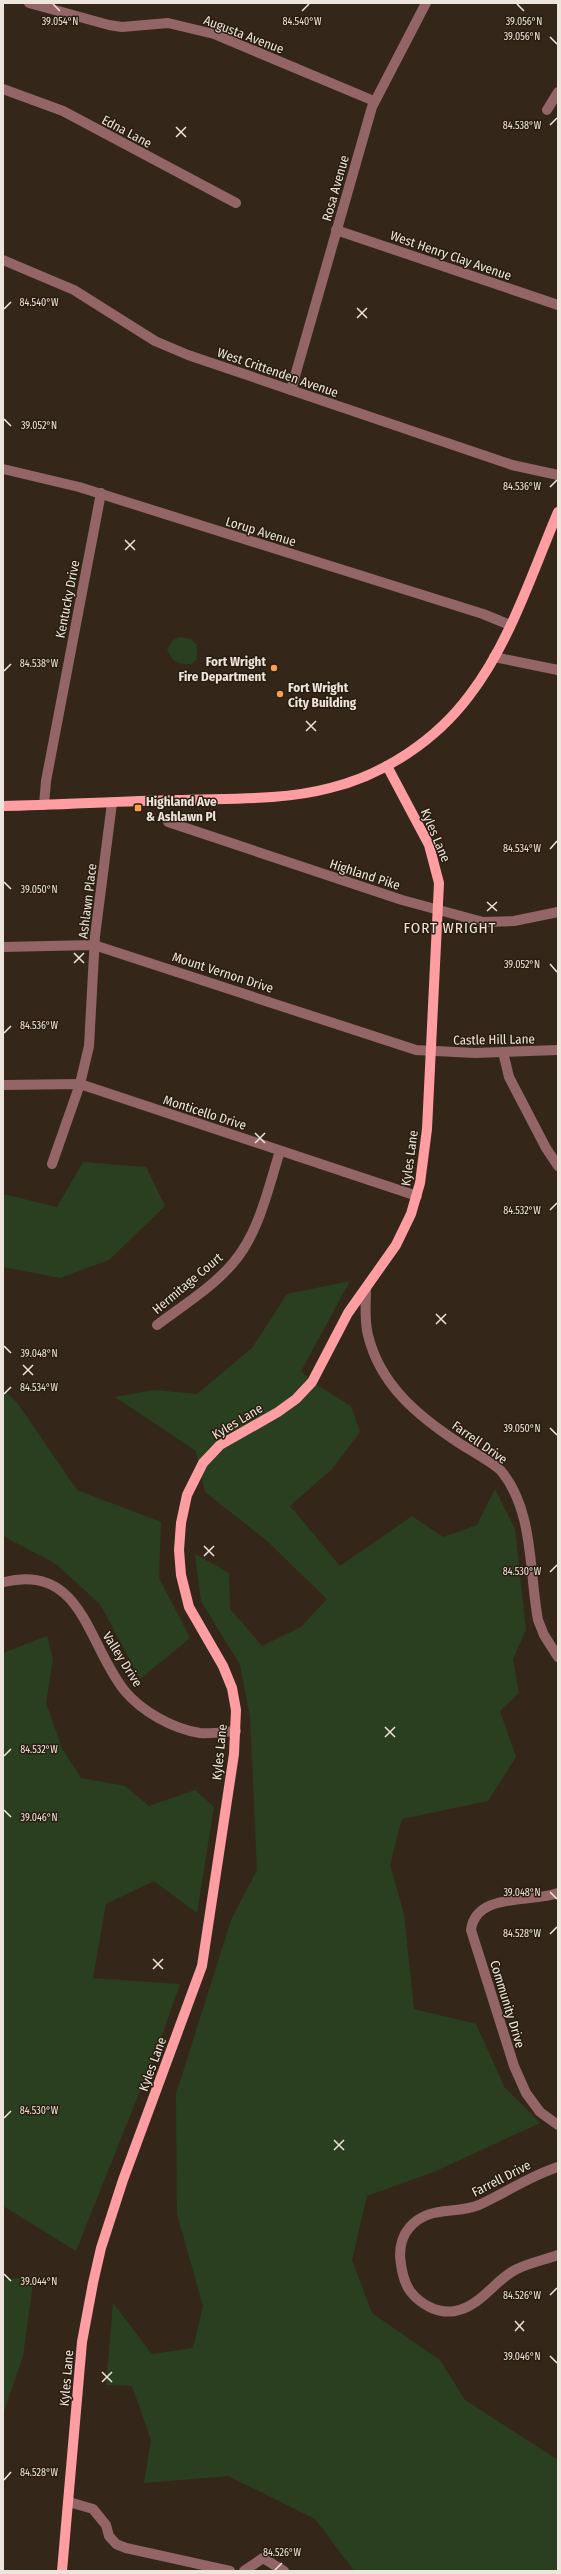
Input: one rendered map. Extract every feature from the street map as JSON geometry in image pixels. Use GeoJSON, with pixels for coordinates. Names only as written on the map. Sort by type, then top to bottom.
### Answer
{"type":"FeatureCollection","features":[{"type":"Feature","properties":{"kind":"main road"},"geometry":{"type":"LineString","coordinates":[[3,806],[112,803],[308,793],[346,784],[387,766],[422,743],[452,715],[469,696],[494,657],[510,625],[558,512]]}},
{"type":"Feature","properties":{"kind":"main road","name":"Kyles Lane"},"geometry":{"type":"LineString","coordinates":[[62,2571],[82,2342],[93,2283],[101,2248],[123,2180],[202,1966],[208,1937],[236,1731],[232,1688],[223,1666],[189,1607],[181,1575],[179,1550],[181,1523],[187,1495],[203,1463],[220,1445],[284,1407],[312,1382],[348,1313],[396,1245],[417,1196],[423,1167],[431,1052],[439,883],[434,860],[417,820],[387,766]]}},
{"type":"Feature","properties":{"kind":"street","name":"Augusta Avenue"},"geometry":{"type":"LineString","coordinates":[[29,3],[122,27],[156,23],[195,28],[214,34],[374,101]]}},
{"type":"Feature","properties":{"kind":"street","name":"Rosa Avenue"},"geometry":{"type":"LineString","coordinates":[[291,390],[374,101],[426,3]]}},
{"type":"Feature","properties":{"kind":"street","name":"Edna Lane"},"geometry":{"type":"LineString","coordinates":[[3,90],[63,111],[236,204]]}},
{"type":"Feature","properties":{"kind":"street"},"geometry":{"type":"LineString","coordinates":[[547,110],[558,92]]}},
{"type":"Feature","properties":{"kind":"street","name":"West Henry Clay Avenue"},"geometry":{"type":"LineString","coordinates":[[336,230],[558,304]]}},
{"type":"Feature","properties":{"kind":"street","name":"West Crittenden Avenue"},"geometry":{"type":"LineString","coordinates":[[3,260],[74,290],[155,341],[188,355],[512,465],[558,475]]}},
{"type":"Feature","properties":{"kind":"street","name":"Lorup Avenue"},"geometry":{"type":"LineString","coordinates":[[3,469],[100,493],[483,614],[510,625]]}},
{"type":"Feature","properties":{"kind":"street","name":"Kentucky Drive"},"geometry":{"type":"LineString","coordinates":[[44,805],[46,781],[100,493]]}},
{"type":"Feature","properties":{"kind":"street"},"geometry":{"type":"LineString","coordinates":[[494,657],[558,670]]}},
{"type":"Feature","properties":{"kind":"street","name":"Ashlawn Place"},"geometry":{"type":"LineString","coordinates":[[52,1164],[80,1084],[89,1046],[94,945],[112,803]]}},
{"type":"Feature","properties":{"kind":"street","name":"Highland Pike"},"geometry":{"type":"LineString","coordinates":[[168,822],[402,900],[483,922],[498,922],[558,912]]}},
{"type":"Feature","properties":{"kind":"street","name":"Mount Vernon Drive"},"geometry":{"type":"LineString","coordinates":[[3,947],[94,945],[416,1050],[431,1052]]}},
{"type":"Feature","properties":{"kind":"street","name":"Castle Hill Lane"},"geometry":{"type":"LineString","coordinates":[[431,1052],[558,1050]]}},
{"type":"Feature","properties":{"kind":"street"},"geometry":{"type":"LineString","coordinates":[[504,1052],[509,1077],[546,1148],[558,1166]]}},
{"type":"Feature","properties":{"kind":"street","name":"Monticello Drive"},"geometry":{"type":"LineString","coordinates":[[3,1085],[80,1084],[417,1196]]}},
{"type":"Feature","properties":{"kind":"street","name":"Hermitage Court"},"geometry":{"type":"LineString","coordinates":[[157,1325],[218,1278],[243,1249],[261,1211],[280,1151]]}},
{"type":"Feature","properties":{"kind":"street","name":"Farrell Drive"},"geometry":{"type":"LineString","coordinates":[[366,1289],[368,1334],[379,1365],[392,1386],[418,1413],[501,1470],[519,1500],[524,1520],[538,1620],[544,1635],[558,1657]]}},
{"type":"Feature","properties":{"kind":"street","name":"Valley Drive"},"geometry":{"type":"LineString","coordinates":[[4,1582],[21,1579],[49,1582],[68,1595],[124,1690],[151,1713],[168,1722],[197,1732],[236,1731]]}},
{"type":"Feature","properties":{"kind":"street","name":"Community Drive"},"geometry":{"type":"LineString","coordinates":[[558,1893],[547,1897],[520,1898],[489,1906],[478,1912],[473,1919],[471,1930],[514,2066],[526,2093],[540,2112],[558,2125]]}},
{"type":"Feature","properties":{"kind":"street","name":"Farrell Drive"},"geometry":{"type":"LineString","coordinates":[[558,2167],[527,2179],[498,2196],[476,2206],[436,2212],[421,2217],[407,2231],[400,2252],[403,2273],[410,2290],[421,2302],[444,2312],[462,2309],[470,2305],[515,2270],[558,2255]]}},
{"type":"Feature","properties":{"kind":"street"},"geometry":{"type":"LineString","coordinates":[[69,2502],[94,2509],[106,2525],[109,2536],[116,2544],[126,2548],[230,2571]]}},
{"type":"Feature","properties":{"kind":"street"},"geometry":{"type":"LineString","coordinates":[[244,2571],[263,2558],[284,2571]]}},
{"type":"Feature","properties":{"kind":"green space"},"geometry":{"type":"Polygon","coordinates":[[[180,637],[191,639],[197,645],[197,659],[192,664],[176,662],[167,650],[173,640],[180,637]]]}},
{"type":"Feature","properties":{"kind":"green space"},"geometry":{"type":"Polygon","coordinates":[[[83,1162],[146,1167],[165,1206],[109,1260],[60,1278],[3,1267],[3,1194],[57,1207],[83,1162]]]}},
{"type":"Feature","properties":{"kind":"green space"},"geometry":{"type":"Polygon","coordinates":[[[350,1281],[301,1371],[312,1382],[351,1406],[360,1432],[332,1469],[290,1506],[340,1566],[412,1516],[443,1537],[477,1525],[495,1489],[515,1529],[526,1630],[513,1659],[519,1693],[500,1711],[516,1757],[488,1801],[402,1819],[390,1865],[404,1914],[414,2009],[476,2024],[505,2088],[540,2123],[436,2171],[367,2196],[352,2260],[372,2313],[440,2360],[465,2400],[558,2460],[558,2571],[354,2571],[315,2519],[228,2476],[144,2483],[151,2440],[132,2386],[106,2385],[113,2303],[152,2354],[193,2348],[203,2306],[177,2214],[176,2094],[231,1920],[257,1870],[250,1717],[240,1665],[201,1601],[195,1554],[229,1573],[230,1609],[262,1646],[301,1627],[327,1599],[266,1540],[205,1492],[196,1451],[115,1397],[154,1390],[197,1394],[252,1348],[287,1294],[350,1281]]]}},
{"type":"Feature","properties":{"kind":"green space"},"geometry":{"type":"Polygon","coordinates":[[[3,1389],[18,1404],[77,1490],[161,1522],[159,1578],[190,1638],[140,1679],[100,1604],[56,1564],[3,1536],[3,1389]]]}},
{"type":"Feature","properties":{"kind":"green space"},"geometry":{"type":"Polygon","coordinates":[[[47,1636],[53,1659],[46,1703],[62,1748],[81,1778],[125,1786],[149,1806],[195,1790],[214,1807],[197,1913],[154,1881],[106,1904],[93,1978],[180,1984],[160,2041],[76,2251],[3,2206],[3,1653],[47,1636]]]}},
{"type":"Feature","properties":{"kind":"green space"},"geometry":{"type":"Polygon","coordinates":[[[34,2276],[23,2356],[3,2415],[3,2280],[34,2276]]]}},
{"type":"Feature","properties":{"kind":"place","name":"Fort Wright Fire Department"},"geometry":{"type":"Point","coordinates":[274,668]}},
{"type":"Feature","properties":{"kind":"place","name":"Fort Wright City Building"},"geometry":{"type":"Point","coordinates":[280,694]}},
{"type":"Feature","properties":{"kind":"place","name":"Highland Ave & Ashlawn Pl"},"geometry":{"type":"Point","coordinates":[138,808]}},
{"type":"Feature","properties":{"kind":"district","name":"FORT WRIGHT"},"geometry":{"type":"Point","coordinates":[450,928]}}]}
